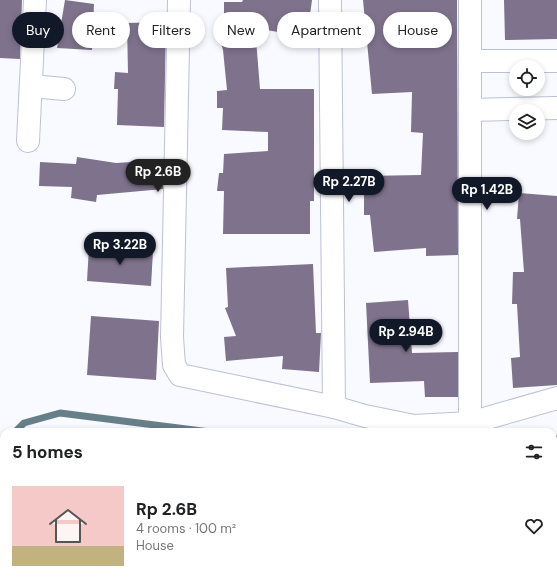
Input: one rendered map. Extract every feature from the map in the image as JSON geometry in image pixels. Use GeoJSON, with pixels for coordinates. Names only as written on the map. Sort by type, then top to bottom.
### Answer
{"type":"FeatureCollection","features":[{"type":"Feature","properties":{"kind":"street"},"geometry":{"type":"LineString","coordinates":[[28,141],[35,0]]}},
{"type":"Feature","properties":{"kind":"street"},"geometry":{"type":"LineString","coordinates":[[179,0],[172,337],[174,365],[180,375],[334,407],[366,416],[414,426],[470,422],[557,398]]}},
{"type":"Feature","properties":{"kind":"street"},"geometry":{"type":"LineString","coordinates":[[330,0],[334,407]]}},
{"type":"Feature","properties":{"kind":"street"},"geometry":{"type":"LineString","coordinates":[[470,0],[470,422]]}},
{"type":"Feature","properties":{"kind":"street"},"geometry":{"type":"LineString","coordinates":[[470,61],[557,61]]}},
{"type":"Feature","properties":{"kind":"street"},"geometry":{"type":"LineString","coordinates":[[31,86],[64,89]]}},
{"type":"Feature","properties":{"kind":"street"},"geometry":{"type":"LineString","coordinates":[[470,110],[557,108]]}},
{"type":"Feature","properties":{"kind":"building"},"geometry":{"type":"Polygon","coordinates":[[[0,0],[22,0],[22,12],[12,12],[12,48],[20,48],[20,59],[0,58],[0,0]]]}},
{"type":"Feature","properties":{"kind":"building"},"geometry":{"type":"Polygon","coordinates":[[[65,0],[94,4],[94,12],[72,12],[72,48],[92,48],[92,50],[57,48],[64,48],[63,12],[65,0]]]}},
{"type":"Feature","properties":{"kind":"building"},"geometry":{"type":"Polygon","coordinates":[[[243,0],[312,0],[310,12],[277,12],[277,32],[269,30],[269,12],[224,12],[224,2],[242,2],[243,0]]]}},
{"type":"Feature","properties":{"kind":"building"},"geometry":{"type":"Polygon","coordinates":[[[363,0],[457,0],[458,255],[426,256],[426,248],[374,252],[370,215],[364,215],[364,176],[421,175],[423,133],[411,132],[412,92],[372,94],[368,48],[375,48],[375,12],[364,12],[363,0]]]}},
{"type":"Feature","properties":{"kind":"building"},"geometry":{"type":"Polygon","coordinates":[[[504,0],[557,0],[557,39],[505,40],[504,0]]]}},
{"type":"Feature","properties":{"kind":"building"},"geometry":{"type":"Polygon","coordinates":[[[130,23],[138,23],[138,48],[166,48],[164,127],[117,125],[118,89],[114,89],[115,72],[128,73],[128,48],[130,48],[130,23]]]}},
{"type":"Feature","properties":{"kind":"building"},"geometry":{"type":"Polygon","coordinates":[[[222,48],[257,48],[260,89],[314,89],[314,201],[310,201],[310,234],[223,234],[224,191],[217,191],[219,173],[223,173],[224,154],[268,151],[268,132],[222,130],[223,108],[217,108],[217,91],[227,90],[222,48]]]}},
{"type":"Feature","properties":{"kind":"building"},"geometry":{"type":"Polygon","coordinates":[[[77,157],[116,163],[162,160],[163,189],[97,195],[96,202],[71,198],[72,187],[39,186],[40,162],[76,164],[77,157]]]}},
{"type":"Feature","properties":{"kind":"building"},"geometry":{"type":"Polygon","coordinates":[[[519,193],[557,196],[557,385],[513,388],[511,358],[520,357],[517,304],[512,304],[513,272],[524,272],[520,219],[517,219],[519,193]]]}},
{"type":"Feature","properties":{"kind":"building"},"geometry":{"type":"Polygon","coordinates":[[[89,247],[153,251],[151,286],[87,281],[89,247]]]}},
{"type":"Feature","properties":{"kind":"building"},"geometry":{"type":"Polygon","coordinates":[[[313,264],[316,333],[321,333],[319,372],[282,369],[283,356],[226,361],[224,337],[236,336],[225,308],[228,307],[226,268],[313,264]]]}},
{"type":"Feature","properties":{"kind":"building"},"geometry":{"type":"Polygon","coordinates":[[[408,300],[412,353],[458,352],[458,397],[425,397],[424,381],[370,383],[366,303],[408,300]]]}},
{"type":"Feature","properties":{"kind":"building"},"geometry":{"type":"Polygon","coordinates":[[[91,316],[159,321],[156,380],[87,375],[91,316]]]}},
{"type":"Feature","properties":{"kind":"waterway"},"geometry":{"type":"LineString","coordinates":[[19,428],[24,423],[60,413],[178,428]]}}]}
